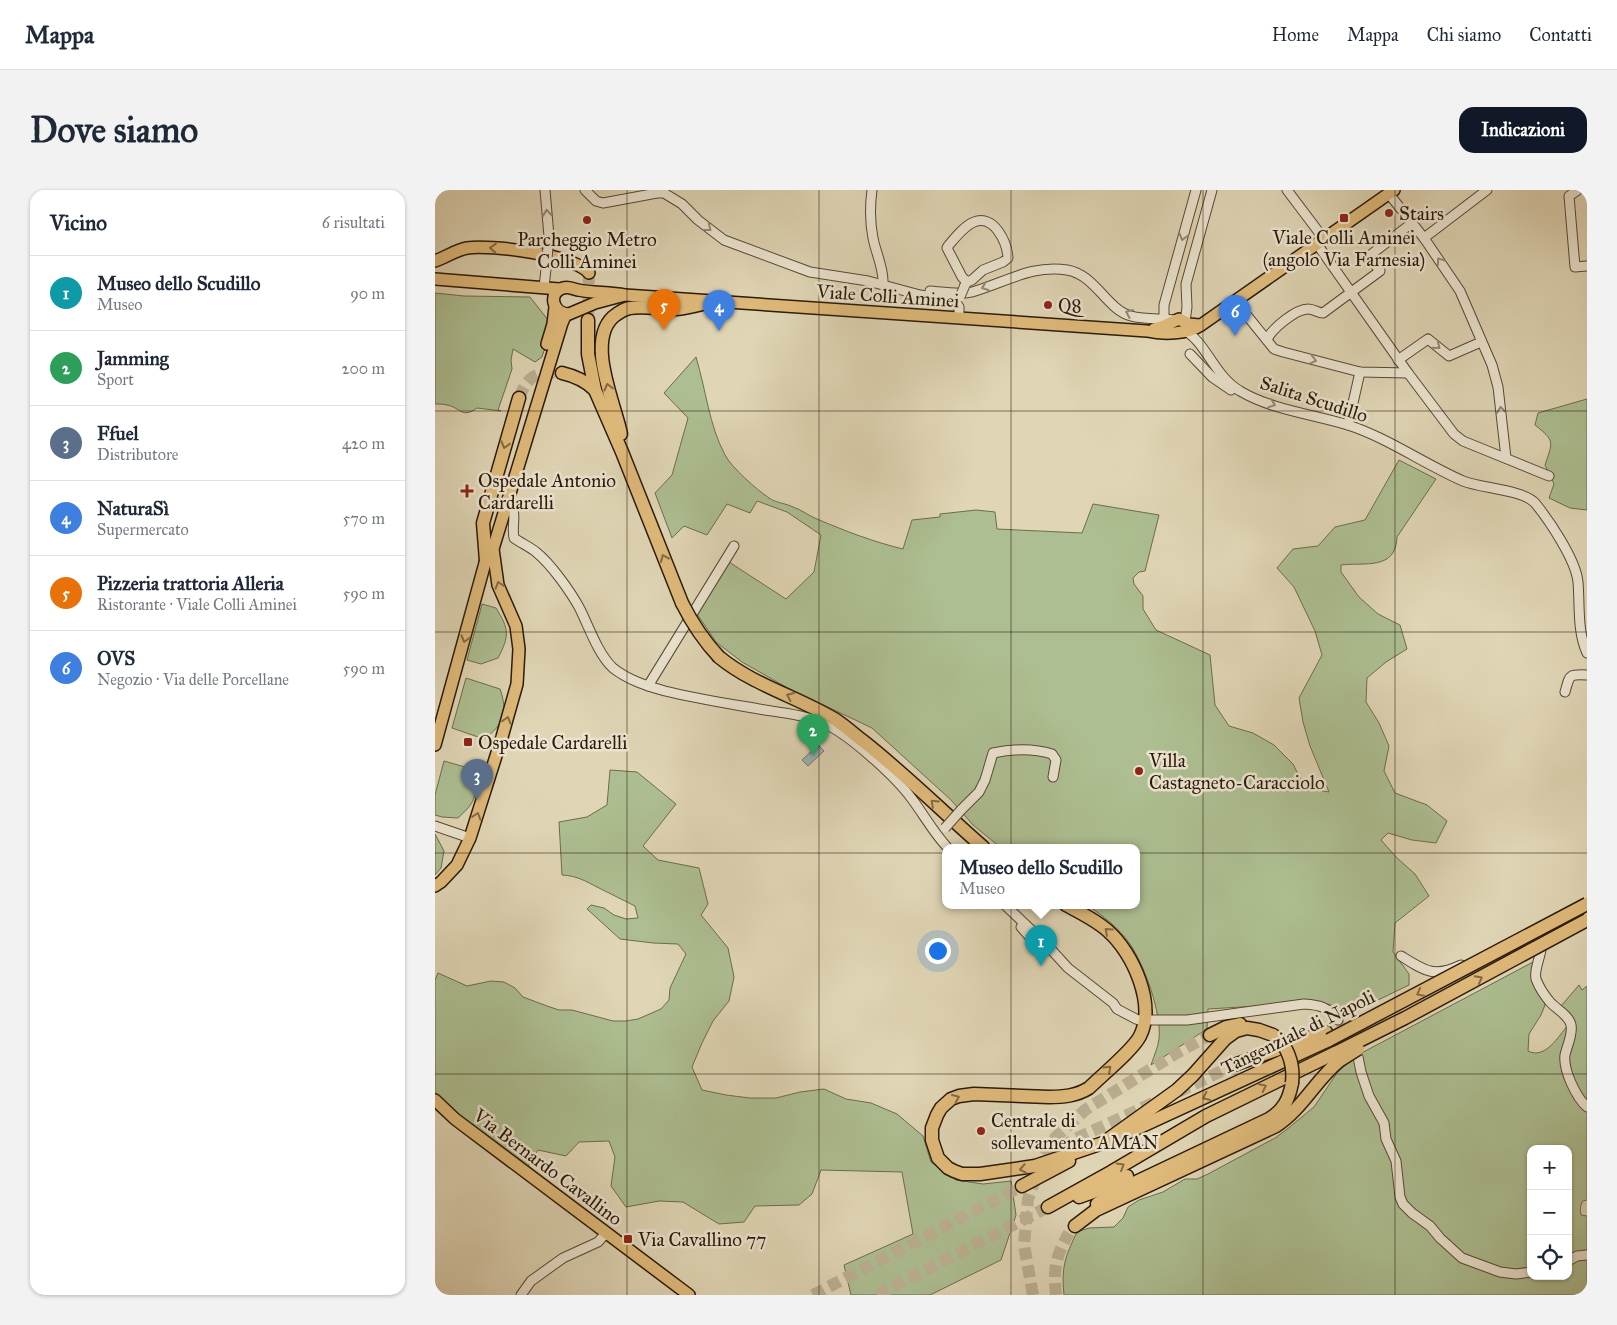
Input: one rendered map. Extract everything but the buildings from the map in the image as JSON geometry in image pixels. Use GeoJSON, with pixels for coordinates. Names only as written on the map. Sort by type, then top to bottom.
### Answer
{"type":"FeatureCollection","features":[{"type":"Feature","properties":{"kind":"highway"},"geometry":{"type":"LineString","coordinates":[[622,452],[621,433],[606,380],[601,349],[608,322],[619,312],[628,308],[676,309],[714,301]]}},
{"type":"Feature","properties":{"kind":"highway"},"geometry":{"type":"LineString","coordinates":[[588,320],[588,354],[595,390],[622,452],[682,603],[693,625],[705,642],[728,664],[760,683],[836,721],[886,759],[980,844]]}},
{"type":"Feature","properties":{"kind":"highway"},"geometry":{"type":"LineString","coordinates":[[562,372],[587,382],[595,390]]}},
{"type":"Feature","properties":{"kind":"highway"},"geometry":{"type":"LineString","coordinates":[[486,562],[483,523],[519,398]]}},
{"type":"Feature","properties":{"kind":"highway","name":"Tangenziale di Napoli"},"geometry":{"type":"LineString","coordinates":[[1022,1186],[1103,1143],[1328,1036],[1392,1008],[1587,904]]}},
{"type":"Feature","properties":{"kind":"highway"},"geometry":{"type":"LineString","coordinates":[[1073,909],[1109,931],[1129,957],[1138,976],[1144,1002],[1144,1020],[1141,1035],[1133,1046],[1089,1088],[1081,1092],[1061,1097],[967,1094],[951,1099],[941,1108],[932,1128],[932,1140],[939,1158],[948,1168],[962,1174],[971,1175],[1026,1168],[1103,1143],[1177,1090],[1225,1039],[1236,1031],[1247,1028],[1259,1030],[1273,1035],[1280,1040]]}},
{"type":"Feature","properties":{"kind":"highway"},"geometry":{"type":"LineString","coordinates":[[1210,1034],[1236,1024],[1251,1023],[1270,1031],[1280,1040],[1292,1063],[1292,1083],[1286,1104],[1277,1115],[1115,1192],[1094,1206],[1072,1229],[1096,1210],[1276,1126],[1294,1112],[1338,1057],[1405,1018],[1587,920]]}},
{"type":"Feature","properties":{"kind":"highway"},"geometry":{"type":"LineString","coordinates":[[1234,1065],[1328,1036]]}},
{"type":"Feature","properties":{"kind":"highway","name":"Tangenziale di Napoli"},"geometry":{"type":"LineString","coordinates":[[1292,1083],[1289,1092],[1282,1102],[1268,1114],[1184,1149],[1093,1192],[1049,1206],[1206,1116],[1338,1057]]}},
{"type":"Feature","properties":{"kind":"main road","name":"Viale Colli Aminei"},"geometry":{"type":"LineString","coordinates":[[576,290],[1156,333],[1175,325],[1194,329],[1391,192]]}},
{"type":"Feature","properties":{"kind":"main road"},"geometry":{"type":"LineString","coordinates":[[435,261],[460,249],[469,247],[508,249],[573,262],[583,267],[589,273]]}},
{"type":"Feature","properties":{"kind":"main road"},"geometry":{"type":"LineString","coordinates":[[435,279],[559,289],[567,287],[576,290],[581,298],[581,302],[561,323],[493,552],[498,585],[516,626],[519,649],[518,674],[514,695],[470,838],[457,865],[435,886]]}},
{"type":"Feature","properties":{"kind":"main road"},"geometry":{"type":"LineString","coordinates":[[435,745],[553,324],[554,297],[559,289]]}},
{"type":"Feature","properties":{"kind":"main road"},"geometry":{"type":"LineString","coordinates":[[555,307],[560,312],[572,312],[595,303],[625,295]]}},
{"type":"Feature","properties":{"kind":"main road","name":"Via Bernardo Cavallino"},"geometry":{"type":"LineString","coordinates":[[435,1100],[455,1119],[689,1295]]}},
{"type":"Feature","properties":{"kind":"street"},"geometry":{"type":"LineString","coordinates":[[545,190],[549,236],[545,287]]}},
{"type":"Feature","properties":{"kind":"street"},"geometry":{"type":"LineString","coordinates":[[585,190],[596,201],[603,203],[664,193],[683,204],[698,220],[724,240],[810,272],[883,284],[920,295],[958,300]]}},
{"type":"Feature","properties":{"kind":"street"},"geometry":{"type":"LineString","coordinates":[[872,190],[873,237],[883,275],[883,284]]}},
{"type":"Feature","properties":{"kind":"street"},"geometry":{"type":"LineString","coordinates":[[1175,325],[1164,305],[1197,190]]}},
{"type":"Feature","properties":{"kind":"street"},"geometry":{"type":"LineString","coordinates":[[1175,325],[1187,307],[1186,284],[1212,190]]}},
{"type":"Feature","properties":{"kind":"street"},"geometry":{"type":"LineString","coordinates":[[1287,190],[1352,294],[1398,360],[1454,434],[1463,441],[1549,476]]}},
{"type":"Feature","properties":{"kind":"street"},"geometry":{"type":"LineString","coordinates":[[1424,238],[1487,190]]}},
{"type":"Feature","properties":{"kind":"street"},"geometry":{"type":"LineString","coordinates":[[1578,190],[1569,196],[1575,267],[1587,266]]}},
{"type":"Feature","properties":{"kind":"street"},"geometry":{"type":"LineString","coordinates":[[1391,192],[1459,291],[1492,365],[1498,387],[1506,458]]}},
{"type":"Feature","properties":{"kind":"street"},"geometry":{"type":"LineString","coordinates":[[959,318],[958,300],[966,284],[983,270],[1008,258],[1008,253],[997,228],[986,222],[975,222],[969,225],[947,248],[966,284]]}},
{"type":"Feature","properties":{"kind":"street"},"geometry":{"type":"LineString","coordinates":[[1267,340],[1272,331],[1299,311],[1306,309],[1323,313],[1352,294],[1380,271],[1369,256],[1412,223]]}},
{"type":"Feature","properties":{"kind":"street"},"geometry":{"type":"LineString","coordinates":[[920,295],[925,291],[969,293],[1033,270],[1065,269],[1087,278],[1111,303],[1127,314],[1175,325]]}},
{"type":"Feature","properties":{"kind":"street"},"geometry":{"type":"LineString","coordinates":[[1235,302],[1274,349],[1360,372],[1408,373]]}},
{"type":"Feature","properties":{"kind":"street","name":"Salita Scudillo"},"geometry":{"type":"LineString","coordinates":[[1175,325],[1193,335],[1223,377],[1239,390],[1271,404],[1348,425],[1371,434],[1465,482],[1514,493],[1533,501],[1568,553],[1577,574],[1582,639],[1587,653]]}},
{"type":"Feature","properties":{"kind":"street"},"geometry":{"type":"LineString","coordinates":[[1398,360],[1428,339],[1449,356],[1481,342]]}},
{"type":"Feature","properties":{"kind":"street"},"geometry":{"type":"LineString","coordinates":[[1189,354],[1211,377],[1231,390],[1239,390]]}},
{"type":"Feature","properties":{"kind":"street"},"geometry":{"type":"LineString","coordinates":[[1348,425],[1360,372]]}},
{"type":"Feature","properties":{"kind":"street"},"geometry":{"type":"LineString","coordinates":[[1493,453],[1504,444]]}},
{"type":"Feature","properties":{"kind":"street"},"geometry":{"type":"LineString","coordinates":[[507,500],[515,512],[512,530],[514,538],[536,552],[564,584],[579,607],[597,644],[614,668],[648,686],[685,696],[804,716],[825,724],[847,737],[911,797],[935,835],[944,844]]}},
{"type":"Feature","properties":{"kind":"street"},"geometry":{"type":"LineString","coordinates":[[648,686],[734,546]]}},
{"type":"Feature","properties":{"kind":"street"},"geometry":{"type":"LineString","coordinates":[[1565,692],[1569,678],[1573,674],[1587,675]]}},
{"type":"Feature","properties":{"kind":"street"},"geometry":{"type":"LineString","coordinates":[[935,835],[945,828],[979,792],[985,780],[993,753],[1008,750],[1029,750],[1052,754],[1056,760],[1053,777]]}},
{"type":"Feature","properties":{"kind":"street"},"geometry":{"type":"LineString","coordinates":[[435,826],[470,838]]}},
{"type":"Feature","properties":{"kind":"street"},"geometry":{"type":"LineString","coordinates":[[1005,909],[1029,936],[1034,945]]}},
{"type":"Feature","properties":{"kind":"street"},"geometry":{"type":"LineString","coordinates":[[1009,909],[1068,968],[1113,1003],[1117,1009],[1139,1020]]}},
{"type":"Feature","properties":{"kind":"street"},"geometry":{"type":"LineString","coordinates":[[1401,956],[1423,970],[1438,972],[1459,966],[1519,934],[1531,933],[1536,935],[1541,941],[1542,947],[1536,968],[1537,980],[1550,1002],[1571,1023],[1565,1064],[1575,1091],[1587,1108]]}},
{"type":"Feature","properties":{"kind":"street"},"geometry":{"type":"LineString","coordinates":[[1149,1020],[1187,1020],[1304,1004],[1320,1005],[1338,1020]]}},
{"type":"Feature","properties":{"kind":"street"},"geometry":{"type":"LineString","coordinates":[[1358,1057],[1365,1087],[1384,1123],[1386,1139],[1396,1160],[1400,1197],[1403,1204],[1430,1226],[1462,1258],[1500,1272],[1516,1274],[1527,1273]]}},
{"type":"Feature","properties":{"kind":"street"},"geometry":{"type":"LineString","coordinates":[[521,1295],[531,1281],[557,1262],[598,1242],[606,1233]]}},
{"type":"Feature","properties":{"kind":"street"},"geometry":{"type":"LineString","coordinates":[[1572,1259],[1587,1255]]}},
{"type":"Feature","properties":{"kind":"green space"},"geometry":{"type":"Polygon","coordinates":[[[435,293],[464,296],[530,297],[552,325],[542,357],[535,362],[513,349],[512,369],[498,410],[501,411],[477,408],[465,413],[452,406],[435,404],[435,293]]]}},
{"type":"Feature","properties":{"kind":"green space"},"geometry":{"type":"Polygon","coordinates":[[[696,357],[715,432],[728,460],[739,472],[772,500],[870,540],[903,549],[912,520],[940,517],[940,514],[976,510],[995,512],[997,529],[1082,533],[1093,504],[1159,515],[1145,571],[1139,572],[1133,578],[1134,584],[1143,596],[1143,609],[1156,630],[1210,655],[1215,705],[1229,726],[1253,733],[1274,745],[1293,764],[1305,788],[1329,792],[1310,746],[1299,698],[1322,655],[1315,631],[1294,587],[1277,568],[1293,549],[1318,546],[1335,527],[1365,520],[1399,460],[1436,479],[1397,537],[1395,548],[1391,555],[1377,563],[1341,565],[1341,572],[1359,597],[1378,614],[1400,625],[1407,649],[1386,662],[1367,678],[1366,702],[1379,723],[1389,746],[1384,771],[1395,793],[1427,805],[1447,821],[1436,843],[1412,840],[1388,833],[1381,840],[1415,874],[1429,896],[1395,923],[1393,952],[1409,974],[1409,985],[1345,1016],[1334,1006],[1317,1001],[1299,1000],[1257,1006],[1208,1009],[1207,1029],[1151,1065],[1158,1042],[1159,1028],[1155,1003],[1146,976],[1130,944],[1110,922],[1093,909],[1140,909],[1140,844],[996,844],[973,825],[951,800],[872,728],[786,687],[742,662],[716,642],[697,614],[729,562],[786,599],[814,572],[821,535],[787,512],[757,501],[750,513],[727,504],[707,535],[684,526],[672,538],[655,493],[672,475],[688,418],[664,393],[696,357]]]}},
{"type":"Feature","properties":{"kind":"green space"},"geometry":{"type":"Polygon","coordinates":[[[1587,399],[1587,510],[1570,508],[1549,498],[1554,484],[1545,465],[1551,442],[1535,425],[1538,413],[1587,399]]]}},
{"type":"Feature","properties":{"kind":"green space"},"geometry":{"type":"Polygon","coordinates":[[[482,604],[496,608],[506,627],[506,638],[498,658],[481,664],[467,660],[482,604]]]}},
{"type":"Feature","properties":{"kind":"green space"},"geometry":{"type":"Polygon","coordinates":[[[466,678],[500,689],[504,704],[503,717],[491,734],[484,739],[452,728],[466,678]]]}},
{"type":"Feature","properties":{"kind":"green space"},"geometry":{"type":"Polygon","coordinates":[[[444,761],[465,767],[477,780],[472,802],[458,818],[435,815],[435,795],[444,761]]]}},
{"type":"Feature","properties":{"kind":"green space"},"geometry":{"type":"Polygon","coordinates":[[[610,770],[637,772],[676,804],[643,846],[658,860],[699,868],[708,904],[701,915],[728,948],[734,977],[729,1001],[713,1021],[692,1067],[702,1090],[750,1098],[776,1098],[824,1089],[846,1099],[871,1103],[897,1114],[923,1136],[931,1162],[956,1180],[983,1184],[1011,1181],[1016,1215],[1001,1260],[930,1295],[851,1295],[844,1265],[913,1234],[902,1172],[821,1170],[812,1194],[799,1205],[755,1206],[744,1222],[719,1224],[683,1202],[659,1201],[626,1207],[611,1186],[615,1157],[609,1141],[579,1142],[566,1156],[538,1150],[527,1168],[455,1119],[435,1093],[435,980],[438,973],[467,986],[491,981],[504,982],[515,988],[523,997],[547,1006],[559,1010],[572,1010],[613,1021],[638,1019],[661,1009],[669,1000],[670,988],[686,954],[678,944],[620,939],[587,909],[591,905],[604,908],[614,915],[626,919],[638,918],[635,906],[581,879],[562,875],[559,822],[587,817],[607,805],[610,770]]]}},
{"type":"Feature","properties":{"kind":"green space"},"geometry":{"type":"Polygon","coordinates":[[[435,834],[444,851],[441,868],[435,875],[435,834]]]}},
{"type":"Feature","properties":{"kind":"green space"},"geometry":{"type":"Polygon","coordinates":[[[1535,961],[1545,1005],[1529,1034],[1528,1051],[1534,1053],[1546,1050],[1568,1025],[1564,1069],[1573,1096],[1587,1111],[1587,1200],[1583,1201],[1580,1209],[1581,1215],[1587,1216],[1587,1295],[1064,1295],[1063,1277],[1065,1262],[1077,1232],[1089,1228],[1114,1227],[1123,1218],[1128,1207],[1139,1200],[1163,1192],[1185,1179],[1197,1179],[1208,1174],[1275,1138],[1314,1107],[1337,1073],[1354,1057],[1535,961]]]}},
{"type":"Feature","properties":{"kind":"green space"},"geometry":{"type":"Polygon","coordinates":[[[1579,985],[1582,990],[1587,986],[1587,1102],[1578,1091],[1568,1062],[1575,1029],[1561,1006],[1579,985]]]}},
{"type":"Feature","properties":{"kind":"water"},"geometry":{"type":"Polygon","coordinates":[[[818,745],[824,751],[808,766],[802,760],[818,745]]]}},
{"type":"Feature","properties":{"kind":"tunnel"},"geometry":{"type":"LineString","coordinates":[[588,320],[589,273]]}},
{"type":"Feature","properties":{"kind":"tunnel"},"geometry":{"type":"LineString","coordinates":[[519,398],[526,384],[535,376],[546,373],[562,373]]}},
{"type":"Feature","properties":{"kind":"tunnel"},"geometry":{"type":"LineString","coordinates":[[1338,1020],[1355,1050]]}},
{"type":"Feature","properties":{"kind":"tunnel"},"geometry":{"type":"LineString","coordinates":[[1033,1295],[1024,1245],[1028,1199],[1042,1160],[1055,1138],[1085,1110],[1175,1054],[1210,1035]]}},
{"type":"Feature","properties":{"kind":"tunnel"},"geometry":{"type":"LineString","coordinates":[[1178,1092],[1234,1065]]}},
{"type":"Feature","properties":{"kind":"tunnel"},"geometry":{"type":"LineString","coordinates":[[1046,1157],[1073,1140],[1153,1103]]}},
{"type":"Feature","properties":{"kind":"tunnel"},"geometry":{"type":"LineString","coordinates":[[813,1295],[1022,1186]]}},
{"type":"Feature","properties":{"kind":"tunnel"},"geometry":{"type":"LineString","coordinates":[[877,1295],[1048,1207]]}},
{"type":"Feature","properties":{"kind":"tunnel"},"geometry":{"type":"LineString","coordinates":[[1056,1295],[1056,1262],[1069,1233]]}},
{"type":"Feature","properties":{"kind":"place","name":"Stairs"},"geometry":{"type":"Point","coordinates":[1389,213]}},
{"type":"Feature","properties":{"kind":"place","name":"Viale Colli Aminei (angolo Via Farnesia)"},"geometry":{"type":"Point","coordinates":[1344,218]}},
{"type":"Feature","properties":{"kind":"place","name":"Parcheggio Metro Colli Aminei"},"geometry":{"type":"Point","coordinates":[587,220]}},
{"type":"Feature","properties":{"kind":"place","name":"Q8"},"geometry":{"type":"Point","coordinates":[1048,305]}},
{"type":"Feature","properties":{"kind":"place","name":"Pizzeria trattoria Alleria"},"geometry":{"type":"Point","coordinates":[664,330]}},
{"type":"Feature","properties":{"kind":"place","name":"NaturaSì"},"geometry":{"type":"Point","coordinates":[719,331]}},
{"type":"Feature","properties":{"kind":"place","name":"OVS"},"geometry":{"type":"Point","coordinates":[1235,336]}},
{"type":"Feature","properties":{"kind":"place","name":"Ospedale Antonio Cardarelli"},"geometry":{"type":"Point","coordinates":[467,491]}},
{"type":"Feature","properties":{"kind":"place","name":"Ospedale Cardarelli"},"geometry":{"type":"Point","coordinates":[468,742]}},
{"type":"Feature","properties":{"kind":"place","name":"Jamming"},"geometry":{"type":"Point","coordinates":[813,755]}},
{"type":"Feature","properties":{"kind":"place","name":"Villa Castagneto-Caracciolo"},"geometry":{"type":"Point","coordinates":[1139,771]}},
{"type":"Feature","properties":{"kind":"place","name":"Ffuel"},"geometry":{"type":"Point","coordinates":[477,800]}},
{"type":"Feature","properties":{"kind":"place","name":"Museo dello Scudillo"},"geometry":{"type":"Point","coordinates":[1041,966]}},
{"type":"Feature","properties":{"kind":"place","name":"Centrale di sollevamento AMAN"},"geometry":{"type":"Point","coordinates":[981,1131]}},
{"type":"Feature","properties":{"kind":"place","name":"Via Cavallino 77"},"geometry":{"type":"Point","coordinates":[628,1239]}}]}
